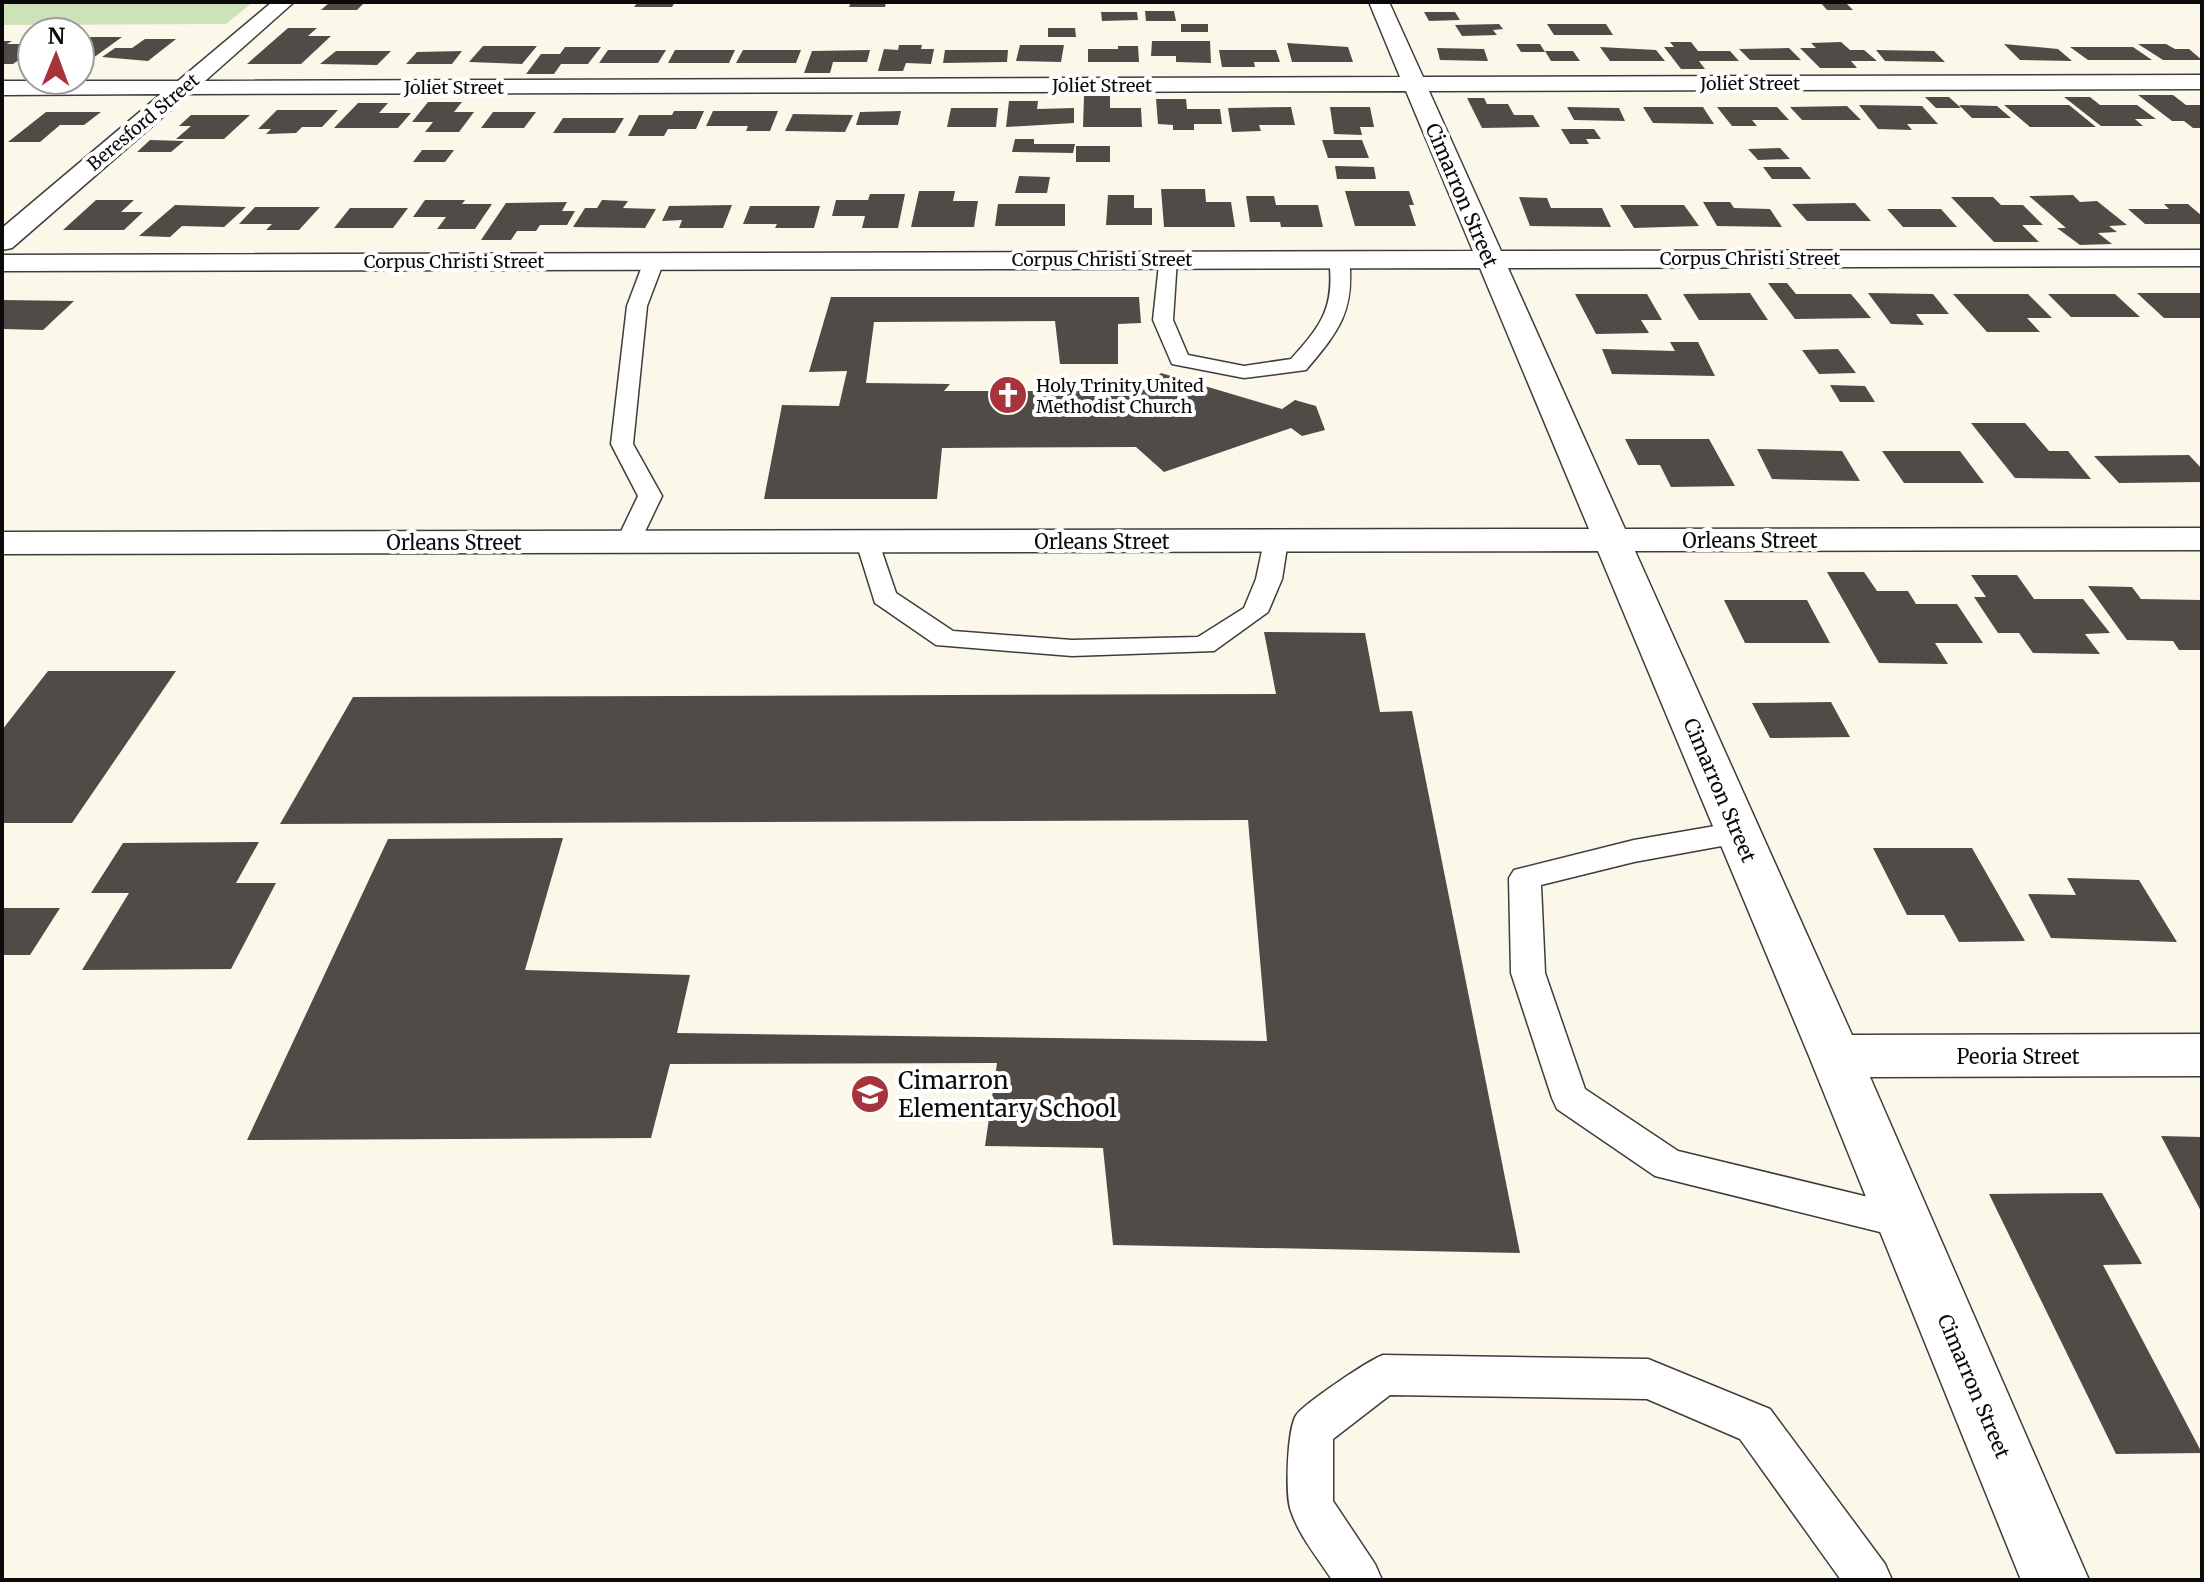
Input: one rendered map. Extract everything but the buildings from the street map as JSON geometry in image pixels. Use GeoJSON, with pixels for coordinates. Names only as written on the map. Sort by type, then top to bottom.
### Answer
{"type":"FeatureCollection","features":[{"type":"Feature","properties":{"kind":"street","name":"Beresford Street"},"geometry":{"type":"LineString","coordinates":[[2,242],[284,2]]}},
{"type":"Feature","properties":{"kind":"street","name":"Cimarron Street"},"geometry":{"type":"LineString","coordinates":[[1379,2],[1835,1056],[2055,1580]]}},
{"type":"Feature","properties":{"kind":"street","name":"Joliet Street"},"geometry":{"type":"LineString","coordinates":[[2,88],[2202,82]]}},
{"type":"Feature","properties":{"kind":"street","name":"Corpus Christi Street"},"geometry":{"type":"LineString","coordinates":[[2,263],[2202,258]]}},
{"type":"Feature","properties":{"kind":"street","name":"Orleans Street"},"geometry":{"type":"LineString","coordinates":[[2,543],[2202,539]]}},
{"type":"Feature","properties":{"kind":"street","name":"Peoria Street"},"geometry":{"type":"LineString","coordinates":[[1835,1056],[2202,1055]]}},
{"type":"Feature","properties":{"kind":"lane"},"geometry":{"type":"LineString","coordinates":[[1167,259],[1163,320],[1179,360],[1244,372],[1298,365],[1334,324],[1342,279],[1339,258]]}},
{"type":"Feature","properties":{"kind":"lane"},"geometry":{"type":"LineString","coordinates":[[628,542],[650,496],[622,444],[637,306],[654,261]]}},
{"type":"Feature","properties":{"kind":"lane"},"geometry":{"type":"LineString","coordinates":[[868,542],[884,597],[946,639],[1072,648],[1204,645],[1255,612],[1269,579],[1276,541]]}},
{"type":"Feature","properties":{"kind":"lane"},"geometry":{"type":"LineString","coordinates":[[1738,833],[1634,851],[1525,878],[1528,973],[1570,1098],[1668,1165],[1904,1221]]}},
{"type":"Feature","properties":{"kind":"lane"},"geometry":{"type":"LineString","coordinates":[[1359,1580],[1311,1507],[1312,1429],[1383,1375],[1648,1379],[1755,1424],[1869,1580]]}},
{"type":"Feature","properties":{"kind":"green space"},"geometry":{"type":"Polygon","coordinates":[[[2,2],[253,2],[226,24],[96,25],[96,16],[16,16],[16,25],[2,25],[2,2]]]}},
{"type":"Feature","properties":{"kind":"place","name":"Holy Trinity United Methodist Church"},"geometry":{"type":"Point","coordinates":[1008,395]}},
{"type":"Feature","properties":{"kind":"place","name":"Cimarron Elementary School"},"geometry":{"type":"Point","coordinates":[870,1094]}}]}
